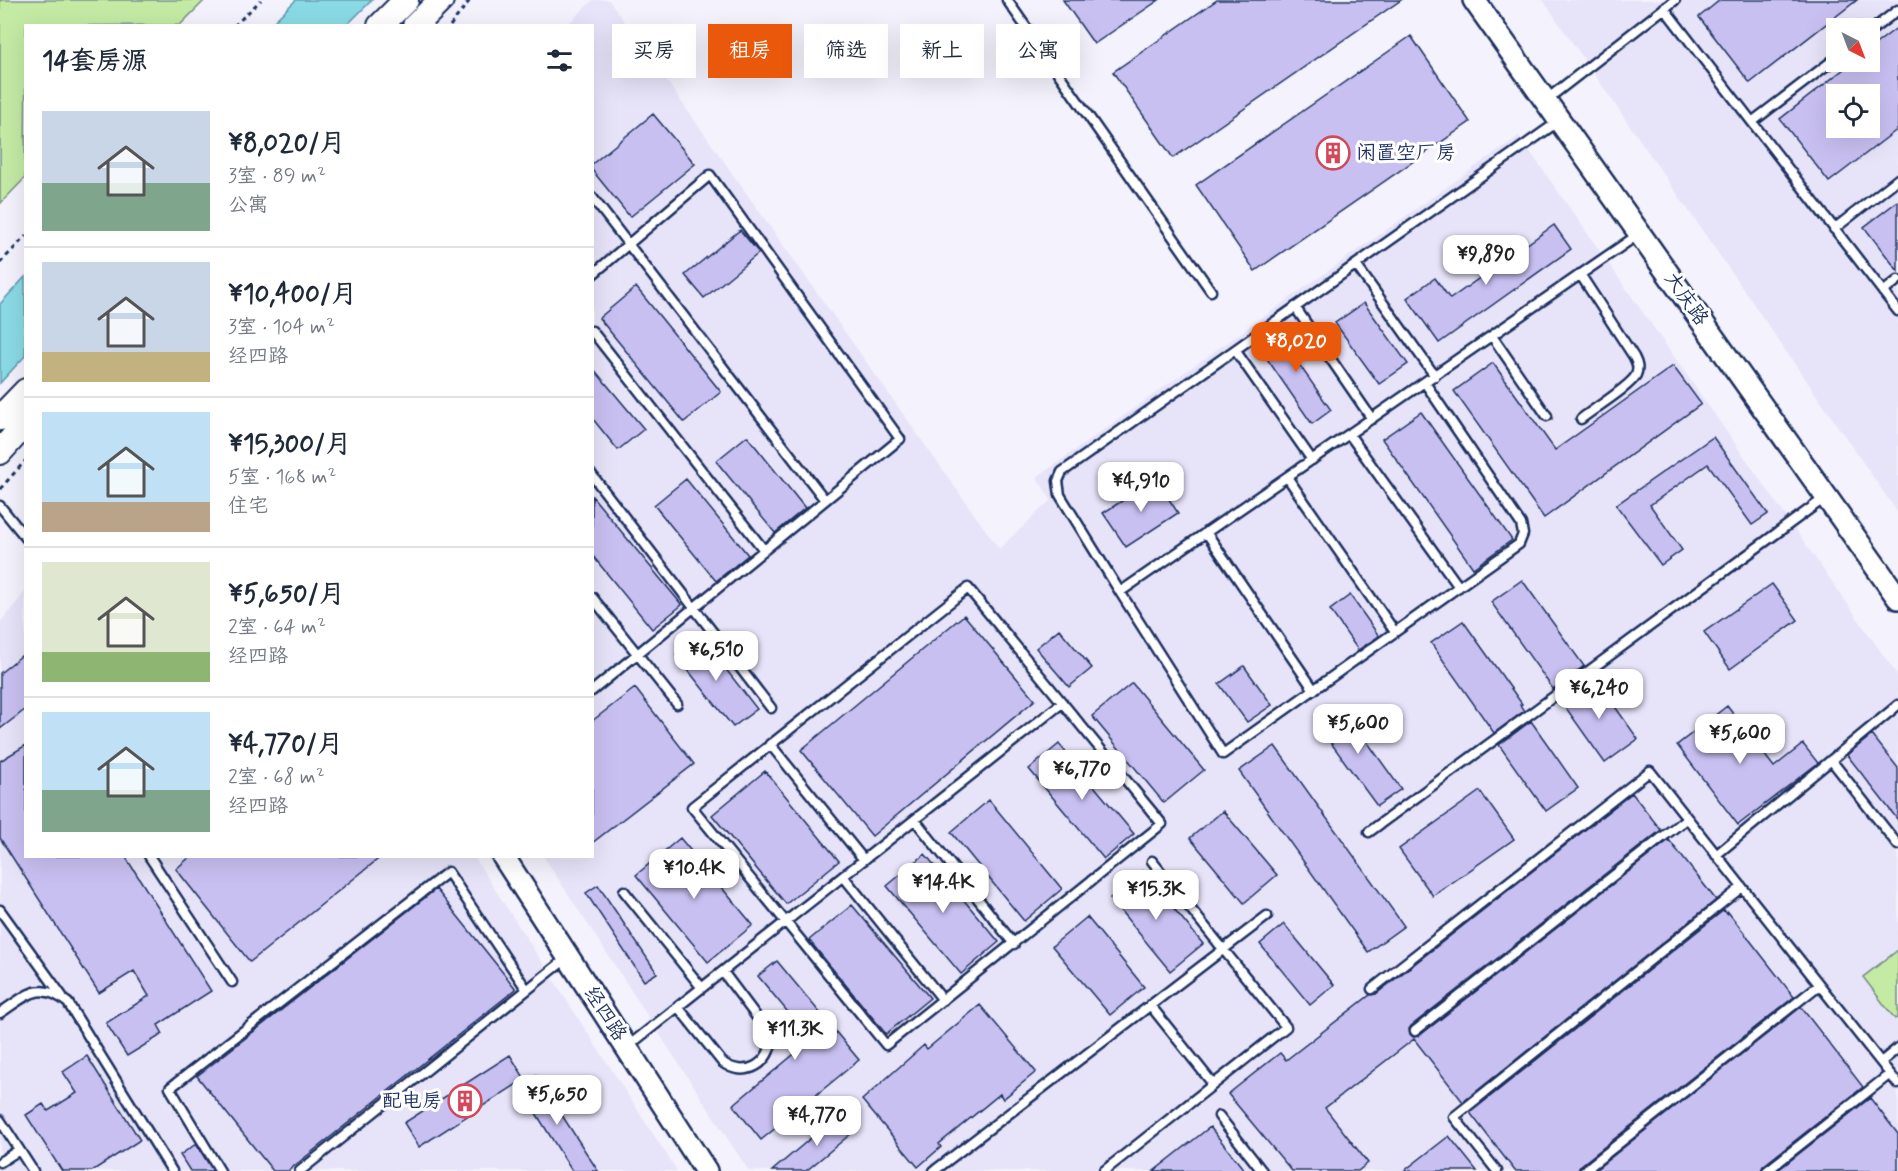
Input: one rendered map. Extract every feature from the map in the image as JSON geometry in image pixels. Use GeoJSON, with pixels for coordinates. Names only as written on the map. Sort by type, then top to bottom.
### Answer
{"type":"FeatureCollection","features":[{"type":"Feature","properties":{"kind":"main road"},"geometry":{"type":"LineString","coordinates":[[382,24],[406,0]]}},
{"type":"Feature","properties":{"kind":"main road"},"geometry":{"type":"LineString","coordinates":[[417,24],[441,0]]}},
{"type":"Feature","properties":{"kind":"main road"},"geometry":{"type":"LineString","coordinates":[[0,418],[24,393]]}},
{"type":"Feature","properties":{"kind":"main road"},"geometry":{"type":"LineString","coordinates":[[0,452],[24,425]]}},
{"type":"Feature","properties":{"kind":"street","name":"大庆路"},"geometry":{"type":"LineString","coordinates":[[1474,0],[1898,598]]}},
{"type":"Feature","properties":{"kind":"street","name":"经四路"},"geometry":{"type":"LineString","coordinates":[[504,858],[701,1167]]}},
{"type":"Feature","properties":{"kind":"lane"},"geometry":{"type":"LineString","coordinates":[[1007,0],[1211,291]]}},
{"type":"Feature","properties":{"kind":"lane"},"geometry":{"type":"LineString","coordinates":[[1545,101],[1674,0]]}},
{"type":"Feature","properties":{"kind":"lane"},"geometry":{"type":"LineString","coordinates":[[1665,8],[1898,311]]}},
{"type":"Feature","properties":{"kind":"lane"},"geometry":{"type":"LineString","coordinates":[[1880,24],[1898,10]]}},
{"type":"Feature","properties":{"kind":"lane"},"geometry":{"type":"LineString","coordinates":[[1752,122],[1826,66]]}},
{"type":"Feature","properties":{"kind":"lane"},"geometry":{"type":"LineString","coordinates":[[1425,382],[1521,524],[1523,534],[1520,544],[1223,754],[1060,495],[1058,481],[1062,472],[1560,121]]}},
{"type":"Feature","properties":{"kind":"lane"},"geometry":{"type":"LineString","coordinates":[[594,273],[710,175],[900,439],[594,689]]}},
{"type":"Feature","properties":{"kind":"lane"},"geometry":{"type":"LineString","coordinates":[[1834,229],[1898,179]]}},
{"type":"Feature","properties":{"kind":"lane"},"geometry":{"type":"LineString","coordinates":[[594,200],[825,500]]}},
{"type":"Feature","properties":{"kind":"lane"},"geometry":{"type":"LineString","coordinates":[[1120,592],[1640,233]]}},
{"type":"Feature","properties":{"kind":"lane"},"geometry":{"type":"LineString","coordinates":[[1356,265],[1435,375]]}},
{"type":"Feature","properties":{"kind":"lane"},"geometry":{"type":"LineString","coordinates":[[1580,274],[1634,357],[1638,367],[1635,377],[1581,419]]}},
{"type":"Feature","properties":{"kind":"lane"},"geometry":{"type":"LineString","coordinates":[[1883,292],[1898,280]]}},
{"type":"Feature","properties":{"kind":"lane"},"geometry":{"type":"LineString","coordinates":[[1295,308],[1372,418]]}},
{"type":"Feature","properties":{"kind":"lane"},"geometry":{"type":"LineString","coordinates":[[594,334],[764,550]]}},
{"type":"Feature","properties":{"kind":"lane"},"geometry":{"type":"LineString","coordinates":[[1492,336],[1547,416]]}},
{"type":"Feature","properties":{"kind":"lane"},"geometry":{"type":"LineString","coordinates":[[1235,350],[1312,460]]}},
{"type":"Feature","properties":{"kind":"lane"},"geometry":{"type":"LineString","coordinates":[[1349,434],[1459,587]]}},
{"type":"Feature","properties":{"kind":"lane"},"geometry":{"type":"LineString","coordinates":[[1287,477],[1395,632]]}},
{"type":"Feature","properties":{"kind":"lane"},"geometry":{"type":"LineString","coordinates":[[594,478],[771,708]]}},
{"type":"Feature","properties":{"kind":"lane"},"geometry":{"type":"LineString","coordinates":[[1369,831],[1826,497]]}},
{"type":"Feature","properties":{"kind":"lane"},"geometry":{"type":"LineString","coordinates":[[0,506],[24,536]]}},
{"type":"Feature","properties":{"kind":"lane"},"geometry":{"type":"LineString","coordinates":[[1206,532],[1314,690]]}},
{"type":"Feature","properties":{"kind":"lane"},"geometry":{"type":"LineString","coordinates":[[968,588],[1062,703],[1162,824],[886,1045],[692,807],[968,588]]}},
{"type":"Feature","properties":{"kind":"lane"},"geometry":{"type":"LineString","coordinates":[[594,599],[677,704]]}},
{"type":"Feature","properties":{"kind":"lane"},"geometry":{"type":"LineString","coordinates":[[626,1048],[1062,703]]}},
{"type":"Feature","properties":{"kind":"lane"},"geometry":{"type":"LineString","coordinates":[[1716,855],[1898,705]]}},
{"type":"Feature","properties":{"kind":"lane"},"geometry":{"type":"LineString","coordinates":[[770,744],[864,860]]}},
{"type":"Feature","properties":{"kind":"lane"},"geometry":{"type":"LineString","coordinates":[[1831,760],[1898,845]]}},
{"type":"Feature","properties":{"kind":"lane"},"geometry":{"type":"LineString","coordinates":[[1372,989],[1650,771],[1898,1084]]}},
{"type":"Feature","properties":{"kind":"lane"},"geometry":{"type":"LineString","coordinates":[[1415,1031],[1687,818]]}},
{"type":"Feature","properties":{"kind":"lane"},"geometry":{"type":"LineString","coordinates":[[915,820],[1014,944]]}},
{"type":"Feature","properties":{"kind":"lane"},"geometry":{"type":"LineString","coordinates":[[149,858],[232,982]]}},
{"type":"Feature","properties":{"kind":"lane"},"geometry":{"type":"LineString","coordinates":[[1104,1171],[1286,1027],[1152,861]]}},
{"type":"Feature","properties":{"kind":"lane"},"geometry":{"type":"LineString","coordinates":[[220,1171],[170,1088],[448,872],[527,990]]}},
{"type":"Feature","properties":{"kind":"lane"},"geometry":{"type":"LineString","coordinates":[[843,876],[943,1000]]}},
{"type":"Feature","properties":{"kind":"lane"},"geometry":{"type":"LineString","coordinates":[[1497,1171],[1454,1117],[1742,887]]}},
{"type":"Feature","properties":{"kind":"lane"},"geometry":{"type":"LineString","coordinates":[[624,891],[702,988]]}},
{"type":"Feature","properties":{"kind":"lane"},"geometry":{"type":"LineString","coordinates":[[0,910],[68,1003],[172,1171]]}},
{"type":"Feature","properties":{"kind":"lane"},"geometry":{"type":"LineString","coordinates":[[934,1171],[1267,916]]}},
{"type":"Feature","properties":{"kind":"lane"},"geometry":{"type":"LineString","coordinates":[[300,1171],[568,957]]}},
{"type":"Feature","properties":{"kind":"lane"},"geometry":{"type":"LineString","coordinates":[[678,1006],[728,1067],[744,1071],[753,1067],[762,1060],[772,1044],[771,1036],[723,972]]}},
{"type":"Feature","properties":{"kind":"lane"},"geometry":{"type":"LineString","coordinates":[[1584,1171],[1819,985]]}},
{"type":"Feature","properties":{"kind":"lane"},"geometry":{"type":"LineString","coordinates":[[0,1013],[34,991],[48,990],[58,994],[68,1003]]}},
{"type":"Feature","properties":{"kind":"lane"},"geometry":{"type":"LineString","coordinates":[[1150,1005],[1213,1084]]}},
{"type":"Feature","properties":{"kind":"lane"},"geometry":{"type":"LineString","coordinates":[[1881,1062],[1898,1048]]}},
{"type":"Feature","properties":{"kind":"lane"},"geometry":{"type":"LineString","coordinates":[[1767,1171],[1890,1074]]}},
{"type":"Feature","properties":{"kind":"lane"},"geometry":{"type":"LineString","coordinates":[[1219,1116],[1262,1171]]}},
{"type":"Feature","properties":{"kind":"lane"},"geometry":{"type":"LineString","coordinates":[[0,1120],[33,1171]]}},
{"type":"Feature","properties":{"kind":"lane"},"geometry":{"type":"LineString","coordinates":[[0,1162],[19,1150]]}},
{"type":"Feature","properties":{"kind":"path"},"geometry":{"type":"LineString","coordinates":[[236,24],[261,0]]}},
{"type":"Feature","properties":{"kind":"path"},"geometry":{"type":"LineString","coordinates":[[452,24],[470,0]]}},
{"type":"Feature","properties":{"kind":"path"},"geometry":{"type":"LineString","coordinates":[[0,262],[24,238]]}},
{"type":"Feature","properties":{"kind":"path"},"geometry":{"type":"LineString","coordinates":[[0,489],[24,462]]}},
{"type":"Feature","properties":{"kind":"shaded area"},"geometry":{"type":"Polygon","coordinates":[[[593,0],[609,0],[626,24],[612,24],[612,78],[664,78],[999,549],[1051,500],[1037,477],[1519,136],[1898,676],[1898,1171],[749,1171],[545,858],[594,858],[594,24],[568,24],[593,0]]]}},
{"type":"Feature","properties":{"kind":"shaded area"},"geometry":{"type":"Polygon","coordinates":[[[1543,0],[1898,0],[1898,513],[1543,0]]]}},
{"type":"Feature","properties":{"kind":"shaded area"},"geometry":{"type":"Polygon","coordinates":[[[24,593],[24,858],[475,858],[677,1171],[0,1171],[0,623],[24,593]]]}},
{"type":"Feature","properties":{"kind":"green space"},"geometry":{"type":"Polygon","coordinates":[[[0,0],[205,0],[181,24],[24,24],[24,179],[0,204],[0,0]]]}},
{"type":"Feature","properties":{"kind":"green space"},"geometry":{"type":"Polygon","coordinates":[[[1898,950],[1898,1017],[1895,1019],[1863,977],[1898,950]]]}},
{"type":"Feature","properties":{"kind":"water"},"geometry":{"type":"Polygon","coordinates":[[[296,0],[372,0],[348,24],[271,24],[296,0]]]}},
{"type":"Feature","properties":{"kind":"water"},"geometry":{"type":"Polygon","coordinates":[[[24,278],[24,357],[0,383],[0,304],[24,278]]]}},
{"type":"Feature","properties":{"kind":"building"},"geometry":{"type":"Polygon","coordinates":[[[1063,0],[1159,0],[1094,44],[1063,0]]]}},
{"type":"Feature","properties":{"kind":"building"},"geometry":{"type":"Polygon","coordinates":[[[1217,0],[1401,0],[1173,158],[1113,72],[1217,0]]]}},
{"type":"Feature","properties":{"kind":"building"},"geometry":{"type":"Polygon","coordinates":[[[1720,0],[1857,0],[1834,18],[1826,18],[1826,24],[1750,83],[1699,17],[1720,0]]]}},
{"type":"Feature","properties":{"kind":"building"},"geometry":{"type":"Polygon","coordinates":[[[1898,27],[1898,129],[1829,182],[1780,119],[1840,72],[1880,72],[1880,41],[1898,27]]]}},
{"type":"Feature","properties":{"kind":"building","name":"闲置空厂房"},"geometry":{"type":"Polygon","coordinates":[[[1411,36],[1470,122],[1255,271],[1196,185],[1411,36]]]}},
{"type":"Feature","properties":{"kind":"building"},"geometry":{"type":"Polygon","coordinates":[[[653,114],[695,164],[630,217],[594,172],[594,162],[653,114]]]}},
{"type":"Feature","properties":{"kind":"building"},"geometry":{"type":"Polygon","coordinates":[[[1898,201],[1898,271],[1864,227],[1898,201]]]}},
{"type":"Feature","properties":{"kind":"building"},"geometry":{"type":"Polygon","coordinates":[[[1554,225],[1571,249],[1439,343],[1407,298],[1435,278],[1450,299],[1554,225]]]}},
{"type":"Feature","properties":{"kind":"building"},"geometry":{"type":"Polygon","coordinates":[[[740,230],[759,253],[704,298],[685,275],[740,230]]]}},
{"type":"Feature","properties":{"kind":"building"},"geometry":{"type":"Polygon","coordinates":[[[636,287],[721,392],[684,422],[599,318],[636,287]]]}},
{"type":"Feature","properties":{"kind":"building"},"geometry":{"type":"Polygon","coordinates":[[[1364,303],[1408,364],[1379,384],[1335,323],[1364,303]]]}},
{"type":"Feature","properties":{"kind":"building"},"geometry":{"type":"Polygon","coordinates":[[[1294,327],[1312,353],[1298,363],[1331,410],[1312,424],[1261,350],[1294,327]]]}},
{"type":"Feature","properties":{"kind":"building"},"geometry":{"type":"Polygon","coordinates":[[[1493,363],[1555,450],[1673,366],[1701,404],[1544,518],[1454,391],[1493,363]]]}},
{"type":"Feature","properties":{"kind":"building"},"geometry":{"type":"Polygon","coordinates":[[[594,369],[644,429],[618,450],[594,420],[594,369]]]}},
{"type":"Feature","properties":{"kind":"building"},"geometry":{"type":"Polygon","coordinates":[[[1421,412],[1512,540],[1473,568],[1382,439],[1421,412]]]}},
{"type":"Feature","properties":{"kind":"building"},"geometry":{"type":"Polygon","coordinates":[[[747,436],[805,508],[775,533],[716,461],[747,436]]]}},
{"type":"Feature","properties":{"kind":"building"},"geometry":{"type":"Polygon","coordinates":[[[1713,437],[1768,514],[1752,525],[1708,464],[1650,505],[1682,550],[1661,565],[1616,505],[1713,437]]]}},
{"type":"Feature","properties":{"kind":"building"},"geometry":{"type":"Polygon","coordinates":[[[686,479],[748,555],[716,581],[654,505],[686,479]]]}},
{"type":"Feature","properties":{"kind":"building"},"geometry":{"type":"Polygon","coordinates":[[[1156,479],[1178,513],[1126,547],[1103,513],[1156,479]]]}},
{"type":"Feature","properties":{"kind":"building"},"geometry":{"type":"Polygon","coordinates":[[[594,498],[682,605],[652,629],[594,557],[594,498]]]}},
{"type":"Feature","properties":{"kind":"building"},"geometry":{"type":"Polygon","coordinates":[[[1522,580],[1584,666],[1553,689],[1491,602],[1522,580]]]}},
{"type":"Feature","properties":{"kind":"building"},"geometry":{"type":"Polygon","coordinates":[[[1772,584],[1798,620],[1730,669],[1704,632],[1772,584]]]}},
{"type":"Feature","properties":{"kind":"building"},"geometry":{"type":"Polygon","coordinates":[[[1350,595],[1379,636],[1358,650],[1330,610],[1350,595]]]}},
{"type":"Feature","properties":{"kind":"building"},"geometry":{"type":"Polygon","coordinates":[[[964,615],[1035,700],[872,836],[801,750],[964,615]]]}},
{"type":"Feature","properties":{"kind":"building"},"geometry":{"type":"Polygon","coordinates":[[[1463,621],[1522,704],[1520,705],[1524,711],[1494,733],[1431,643],[1463,621]]]}},
{"type":"Feature","properties":{"kind":"building"},"geometry":{"type":"Polygon","coordinates":[[[1059,629],[1092,668],[1069,687],[1036,648],[1059,629]]]}},
{"type":"Feature","properties":{"kind":"building"},"geometry":{"type":"Polygon","coordinates":[[[700,636],[757,709],[733,727],[676,655],[700,636]]]}},
{"type":"Feature","properties":{"kind":"building"},"geometry":{"type":"Polygon","coordinates":[[[24,654],[24,711],[0,729],[0,673],[24,654]]]}},
{"type":"Feature","properties":{"kind":"building"},"geometry":{"type":"Polygon","coordinates":[[[1244,666],[1272,705],[1247,722],[1219,684],[1244,666]]]}},
{"type":"Feature","properties":{"kind":"building"},"geometry":{"type":"Polygon","coordinates":[[[1594,677],[1638,739],[1605,763],[1561,701],[1594,677]]]}},
{"type":"Feature","properties":{"kind":"building"},"geometry":{"type":"Polygon","coordinates":[[[1132,683],[1204,770],[1164,803],[1092,716],[1132,683]]]}},
{"type":"Feature","properties":{"kind":"building"},"geometry":{"type":"Polygon","coordinates":[[[635,688],[694,764],[594,841],[594,719],[635,688]]]}},
{"type":"Feature","properties":{"kind":"building"},"geometry":{"type":"Polygon","coordinates":[[[1340,704],[1401,789],[1377,806],[1315,721],[1340,704]]]}},
{"type":"Feature","properties":{"kind":"building"},"geometry":{"type":"Polygon","coordinates":[[[1727,706],[1774,767],[1803,744],[1818,763],[1738,825],[1677,745],[1727,706]]]}},
{"type":"Feature","properties":{"kind":"building"},"geometry":{"type":"Polygon","coordinates":[[[1531,721],[1578,788],[1546,811],[1499,745],[1531,721]]]}},
{"type":"Feature","properties":{"kind":"building"},"geometry":{"type":"Polygon","coordinates":[[[1872,735],[1898,768],[1898,820],[1847,755],[1872,735]]]}},
{"type":"Feature","properties":{"kind":"building"},"geometry":{"type":"Polygon","coordinates":[[[1059,744],[1134,834],[1104,859],[1029,769],[1059,744]]]}},
{"type":"Feature","properties":{"kind":"building"},"geometry":{"type":"Polygon","coordinates":[[[24,746],[24,858],[126,858],[211,991],[158,1025],[163,1034],[127,1056],[106,1023],[149,996],[134,971],[99,993],[0,838],[0,761],[24,746]]]}},
{"type":"Feature","properties":{"kind":"building"},"geometry":{"type":"Polygon","coordinates":[[[1275,746],[1404,926],[1368,952],[1239,771],[1275,746]]]}},
{"type":"Feature","properties":{"kind":"building"},"geometry":{"type":"Polygon","coordinates":[[[765,771],[839,861],[786,904],[712,815],[765,771]]]}},
{"type":"Feature","properties":{"kind":"building"},"geometry":{"type":"Polygon","coordinates":[[[1480,791],[1514,839],[1433,896],[1399,849],[1480,791]]]}},
{"type":"Feature","properties":{"kind":"building"},"geometry":{"type":"Polygon","coordinates":[[[1632,793],[1661,830],[1411,1026],[1410,1034],[1413,1037],[1419,1036],[1669,840],[1716,900],[1463,1102],[1414,1039],[1325,1108],[1368,1163],[1358,1171],[1292,1171],[1228,1094],[1280,1053],[1286,1060],[1370,995],[1376,994],[1632,793]]]}},
{"type":"Feature","properties":{"kind":"building"},"geometry":{"type":"Polygon","coordinates":[[[989,800],[1062,889],[1024,921],[951,832],[989,800]]]}},
{"type":"Feature","properties":{"kind":"building"},"geometry":{"type":"Polygon","coordinates":[[[1223,811],[1277,875],[1244,903],[1190,838],[1223,811]]]}},
{"type":"Feature","properties":{"kind":"building"},"geometry":{"type":"Polygon","coordinates":[[[680,838],[753,925],[708,962],[636,875],[680,838]]]}},
{"type":"Feature","properties":{"kind":"building"},"geometry":{"type":"Polygon","coordinates":[[[925,854],[999,942],[961,974],[887,886],[925,854]]]}},
{"type":"Feature","properties":{"kind":"building"},"geometry":{"type":"Polygon","coordinates":[[[189,858],[380,858],[250,962],[176,869],[189,858]]]}},
{"type":"Feature","properties":{"kind":"building"},"geometry":{"type":"Polygon","coordinates":[[[1143,871],[1203,944],[1170,971],[1110,898],[1143,871]]]}},
{"type":"Feature","properties":{"kind":"building"},"geometry":{"type":"Polygon","coordinates":[[[598,885],[657,973],[644,981],[586,893],[598,885]]]}},
{"type":"Feature","properties":{"kind":"building"},"geometry":{"type":"Polygon","coordinates":[[[436,889],[516,989],[288,1171],[273,1171],[197,1076],[436,889]]]}},
{"type":"Feature","properties":{"kind":"building"},"geometry":{"type":"Polygon","coordinates":[[[852,905],[930,998],[886,1034],[809,940],[852,905]]]}},
{"type":"Feature","properties":{"kind":"building"},"geometry":{"type":"Polygon","coordinates":[[[1724,910],[1727,914],[1728,912],[1794,997],[1580,1166],[1578,1171],[1515,1171],[1471,1112],[1724,910]]]}},
{"type":"Feature","properties":{"kind":"building"},"geometry":{"type":"Polygon","coordinates":[[[1087,917],[1144,987],[1110,1015],[1052,946],[1087,917]]]}},
{"type":"Feature","properties":{"kind":"building"},"geometry":{"type":"Polygon","coordinates":[[[1284,924],[1334,985],[1310,1005],[1260,944],[1284,924]]]}},
{"type":"Feature","properties":{"kind":"building"},"geometry":{"type":"Polygon","coordinates":[[[777,961],[859,1060],[761,1140],[733,1105],[811,1040],[758,976],[777,961]]]}},
{"type":"Feature","properties":{"kind":"building"},"geometry":{"type":"Polygon","coordinates":[[[980,1005],[1036,1072],[1003,1099],[1000,1094],[939,1144],[941,1147],[918,1167],[862,1100],[924,1045],[927,1049],[980,1005]]]}},
{"type":"Feature","properties":{"kind":"building"},"geometry":{"type":"Polygon","coordinates":[[[1801,1007],[1863,1087],[1763,1166],[1761,1171],[1594,1171],[1801,1007]]]}},
{"type":"Feature","properties":{"kind":"building","name":"配电房"},"geometry":{"type":"Polygon","coordinates":[[[510,1055],[525,1079],[419,1147],[404,1123],[510,1055]]]}},
{"type":"Feature","properties":{"kind":"building"},"geometry":{"type":"Polygon","coordinates":[[[87,1056],[140,1140],[92,1171],[62,1171],[26,1115],[43,1104],[48,1111],[77,1093],[63,1072],[87,1056]]]}},
{"type":"Feature","properties":{"kind":"building"},"geometry":{"type":"Polygon","coordinates":[[[536,1075],[598,1171],[572,1171],[519,1086],[536,1075]]]}},
{"type":"Feature","properties":{"kind":"building"},"geometry":{"type":"Polygon","coordinates":[[[1870,1098],[1898,1134],[1898,1171],[1777,1171],[1870,1098]]]}},
{"type":"Feature","properties":{"kind":"building"},"geometry":{"type":"Polygon","coordinates":[[[838,1115],[853,1132],[806,1171],[772,1171],[838,1115]]]}},
{"type":"Feature","properties":{"kind":"building"},"geometry":{"type":"Polygon","coordinates":[[[1210,1127],[1245,1171],[1154,1171],[1210,1127]]]}},
{"type":"Feature","properties":{"kind":"building"},"geometry":{"type":"Polygon","coordinates":[[[1449,1136],[1477,1171],[1404,1171],[1449,1136]]]}},
{"type":"Feature","properties":{"kind":"building"},"geometry":{"type":"Polygon","coordinates":[[[196,1144],[213,1171],[190,1171],[180,1155],[196,1144]]]}},
{"type":"Feature","properties":{"kind":"place","name":"闲置空厂房"},"geometry":{"type":"Point","coordinates":[1333,153]}},
{"type":"Feature","properties":{"kind":"place","name":"配电房"},"geometry":{"type":"Point","coordinates":[465,1101]}}]}
